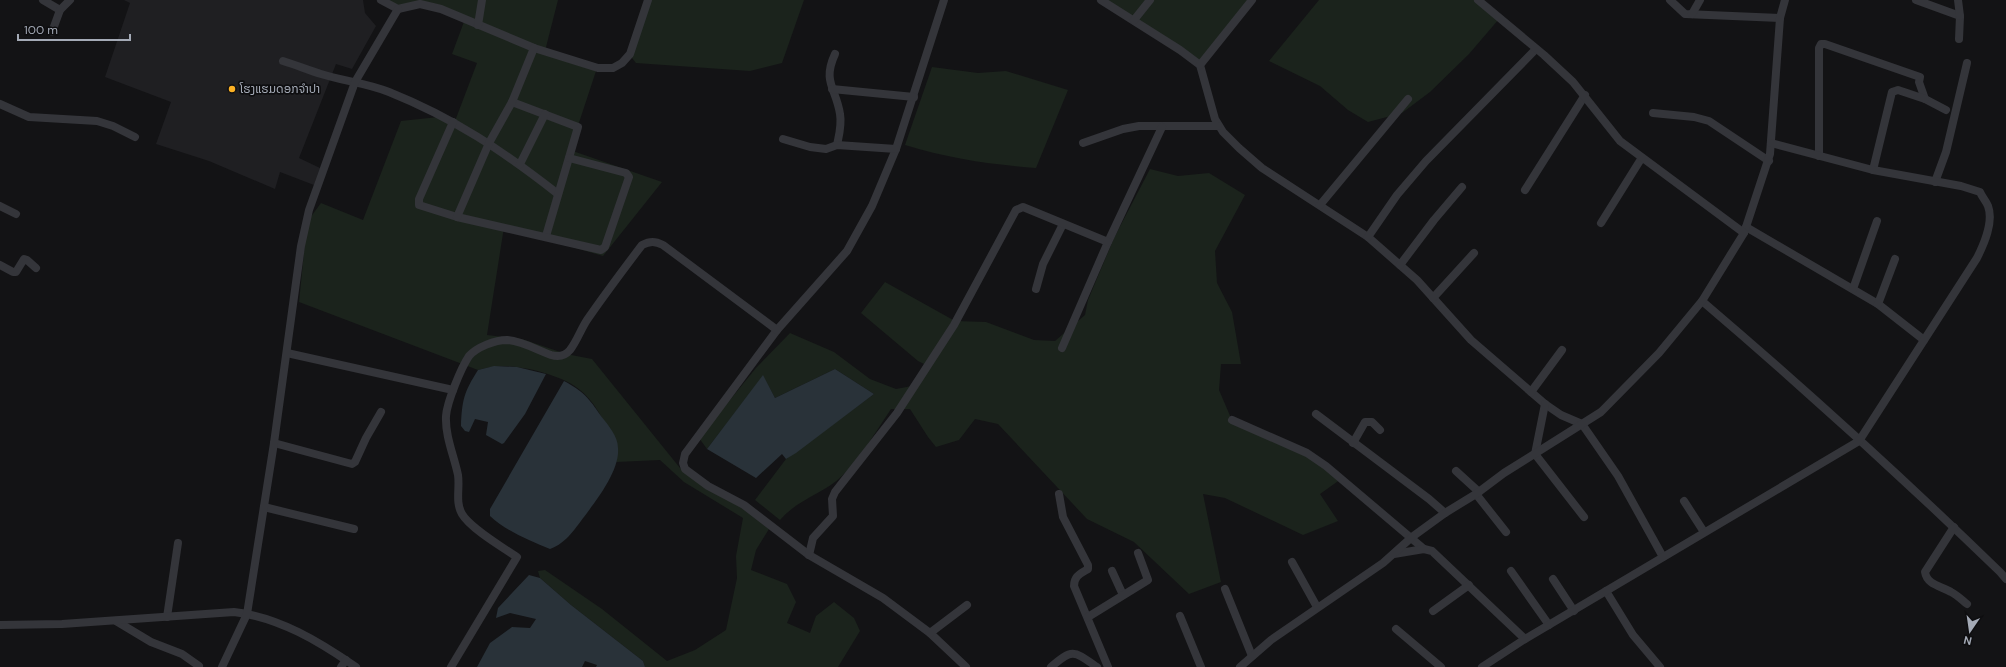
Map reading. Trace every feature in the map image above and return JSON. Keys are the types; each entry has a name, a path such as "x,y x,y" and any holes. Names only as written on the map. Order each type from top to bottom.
{"street":[{"path":"43,0 60,10"},
{"path":"52,32 60,10 70,0"},
{"path":"381,0 398,9 420,4 441,9 534,48 598,68 613,68 622,63 630,54 648,0"},
{"path":"478,25 482,0"},
{"path":"944,0 896,149 872,206 847,251 777,330 685,454 683,463 685,469 708,486 744,504 809,555 883,598 930,633 966,667"},
{"path":"1101,0 1134,20 1200,65 1211,109 1218,126 1262,168 1368,237 1400,265 1433,298 1471,340 1545,404 1561,415 1582,424 1618,476 1663,557"},
{"path":"1134,20 1150,0"},
{"path":"1200,65 1252,0"},
{"path":"1478,0 1536,48 1573,82 1620,141 1641,159 1745,230 1878,304 1924,340"},
{"path":"1670,0 1682,12 1692,14 1780,18"},
{"path":"1692,14 1700,0"},
{"path":"1240,667 1271,640 1394,554 1412,537 1445,513 1477,493 1504,473 1601,412 1659,353 1702,301 1745,230 1769,161 1780,18 1785,0"},
{"path":"1916,0 1960,16"},
{"path":"1958,0 1960,16 1959,39"},
{"path":"222,667 247,614 274,443 306,222 355,82 398,9"},
{"path":"1819,156 1818,48 1821,44 1825,44 1920,77 1919,82 1924,99"},
{"path":"456,217 489,143 512,102 534,48"},
{"path":"1368,237 1397,195 1426,161 1536,48"},
{"path":"835,54 829,67 828,76 841,122 837,145"},
{"path":"283,61 321,74 389,92 453,122 489,143 520,164 558,194"},
{"path":"1935,182 1946,152 1967,63"},
{"path":"832,89 914,97"},
{"path":"1873,170 1892,92 1898,90 1924,99 1946,110"},
{"path":"1525,190 1584,95"},
{"path":"1320,205 1408,99"},
{"path":"512,102 578,126 546,236"},
{"path":"0,104 29,117 98,121 135,136"},
{"path":"1653,113 1694,117 1709,121 1769,161"},
{"path":"520,164 545,114"},
{"path":"453,122 419,199 419,205 424,208 456,217 546,236 602,250 605,247 629,182 629,177 626,173 569,158"},
{"path":"1083,143 1123,129 1139,126 1218,126"},
{"path":"1062,348 1108,242 1162,127"},
{"path":"783,139 810,147 826,149 837,145 896,149"},
{"path":"1482,667 1525,639 1859,440 1977,258 1983,246 1989,220 1988,207 1980,192 1961,186 1873,170 1771,143"},
{"path":"1601,223 1641,159"},
{"path":"1400,265 1434,220 1462,187"},
{"path":"0,206 16,214"},
{"path":"809,555 813,538 833,516 832,499 835,492 897,413 932,356 954,325 1016,210 1023,207 1108,242"},
{"path":"1853,289 1877,221"},
{"path":"1036,289 1043,264 1063,224"},
{"path":"451,667 517,557 469,523 462,514 458,496 458,477 448,435 446,415 453,390 470,356 483,347 496,342 513,341 550,355 563,355 570,350 581,330 611,285 642,245 649,242 656,242 663,245 777,330"},
{"path":"1433,298 1474,253"},
{"path":"1878,304 1895,259"},
{"path":"0,265 13,272 16,272 22,260 27,260 36,268"},
{"path":"1702,301 1859,440 1954,527 2006,579"},
{"path":"1531,392 1562,350"},
{"path":"287,353 453,390"},
{"path":"1545,404 1535,454 1584,517"},
{"path":"274,443 352,464 355,462 366,438 381,412"},
{"path":"1316,414 1429,499 1445,513"},
{"path":"1232,420 1307,453 1326,466 1424,548 1432,551 1469,584 1525,639"},
{"path":"1354,443 1365,422 1372,422 1380,430"},
{"path":"1456,471 1477,493 1506,532"},
{"path":"1058,494 1063,516 1088,565 1088,569 1077,575 1074,580 1074,586 1108,667"},
{"path":"1684,501 1704,532"},
{"path":"264,507 354,529"},
{"path":"1954,527 1925,572 1926,578 1930,582 1951,592 1967,604"},
{"path":"167,617 178,543"},
{"path":"1394,554 1424,548"},
{"path":"1088,618 1148,580 1149,577 1138,553"},
{"path":"1292,562 1317,607"},
{"path":"1511,571 1549,625"},
{"path":"1112,572 1123,595"},
{"path":"1553,579 1574,611"},
{"path":"1433,611 1469,584"},
{"path":"1225,589 1252,656"},
{"path":"1606,591 1633,635 1660,667"},
{"path":"930,633 967,605"},
{"path":"0,625 116,621 234,612 247,614 306,635 343,663 356,667"},
{"path":"1180,616 1201,667"},
{"path":"116,621 151,642 182,654 199,666"},
{"path":"1396,629 1441,667"},
{"path":"1051,667 1066,654 1072,653 1079,655 1097,667"}],"shaded area":[{"name":"ໂຮງແຮມດອກຈຳປາ","path":"124,0 363,0 365,13 376,26 352,69 336,64 299,158 320,168 314,185 280,172 275,189 209,161 156,144 171,102 105,77 130,3"},
{"path":"382,0 558,0 545,51 597,68 570,150 662,182 603,256 504,227 487,335 522,339 566,354 592,359 680,468 749,511 769,529 756,550 751,570 787,584 796,602 787,623 810,633 816,616 834,602 854,618 860,631 838,667 645,667 643,661 571,605 540,578 538,571 545,570 602,609 667,661 695,650 726,630 737,578 736,556 743,518 684,482 660,460 616,462 618,448 597,409 580,390 562,380 538,371 513,367 502,366 478,370 299,302 307,222 321,203 363,220 401,121 439,117 455,121 477,63 452,54 465,19 420,4 396,8"},
{"path":"647,0 804,0 782,63 750,71 636,63 628,53"},
{"path":"1097,0 1255,0 1199,67"},
{"path":"1319,0 1476,0 1499,19 1469,54 1430,92 1402,113 1368,122 1348,110 1320,86 1269,61"},
{"path":"932,67 978,73 1006,71 1068,90 1036,168 970,160 938,154 905,145"},
{"path":"1150,169 1178,176 1209,173 1245,195 1215,251 1217,283 1232,312 1241,364 1221,364 1219,390 1231,418 1297,448 1341,479 1320,494 1338,521 1303,535 1225,498 1203,494 1221,582 1189,594 1134,542 1087,519 998,424 975,419 959,440 936,447 910,409 891,409 862,453 842,476 827,488 795,507 780,520 755,500 786,459 874,394 835,369 775,398 763,376 707,449 699,438 756,368 790,333 834,352 870,379 896,389 912,386 924,364 918,361 861,313 885,282 955,321 986,322 1034,340 1055,341 1085,315 1088,300 1114,238"},
{"path":"494,366 517,367 546,374 525,414 502,444 486,435 488,422 475,419 469,432 465,431 461,426 463,403 470,384 478,370"},
{"path":"835,369 874,394 796,453 786,459 782,454 756,478 707,449 763,375 775,398"},
{"path":"564,381 576,388 593,404 616,439 618,444 618,456 616,465 603,491 566,539 550,549 526,539 503,526 490,516 490,509"},
{"path":"529,575 540,578 571,605 643,661 645,667 596,667 597,665 585,661 582,667 477,667 490,643 512,627 530,628 536,619 510,613 496,618 498,608"}],"place":[{"name":"ໂຮງແຮມດອກຈຳປາ","path":"232,89"}]}
